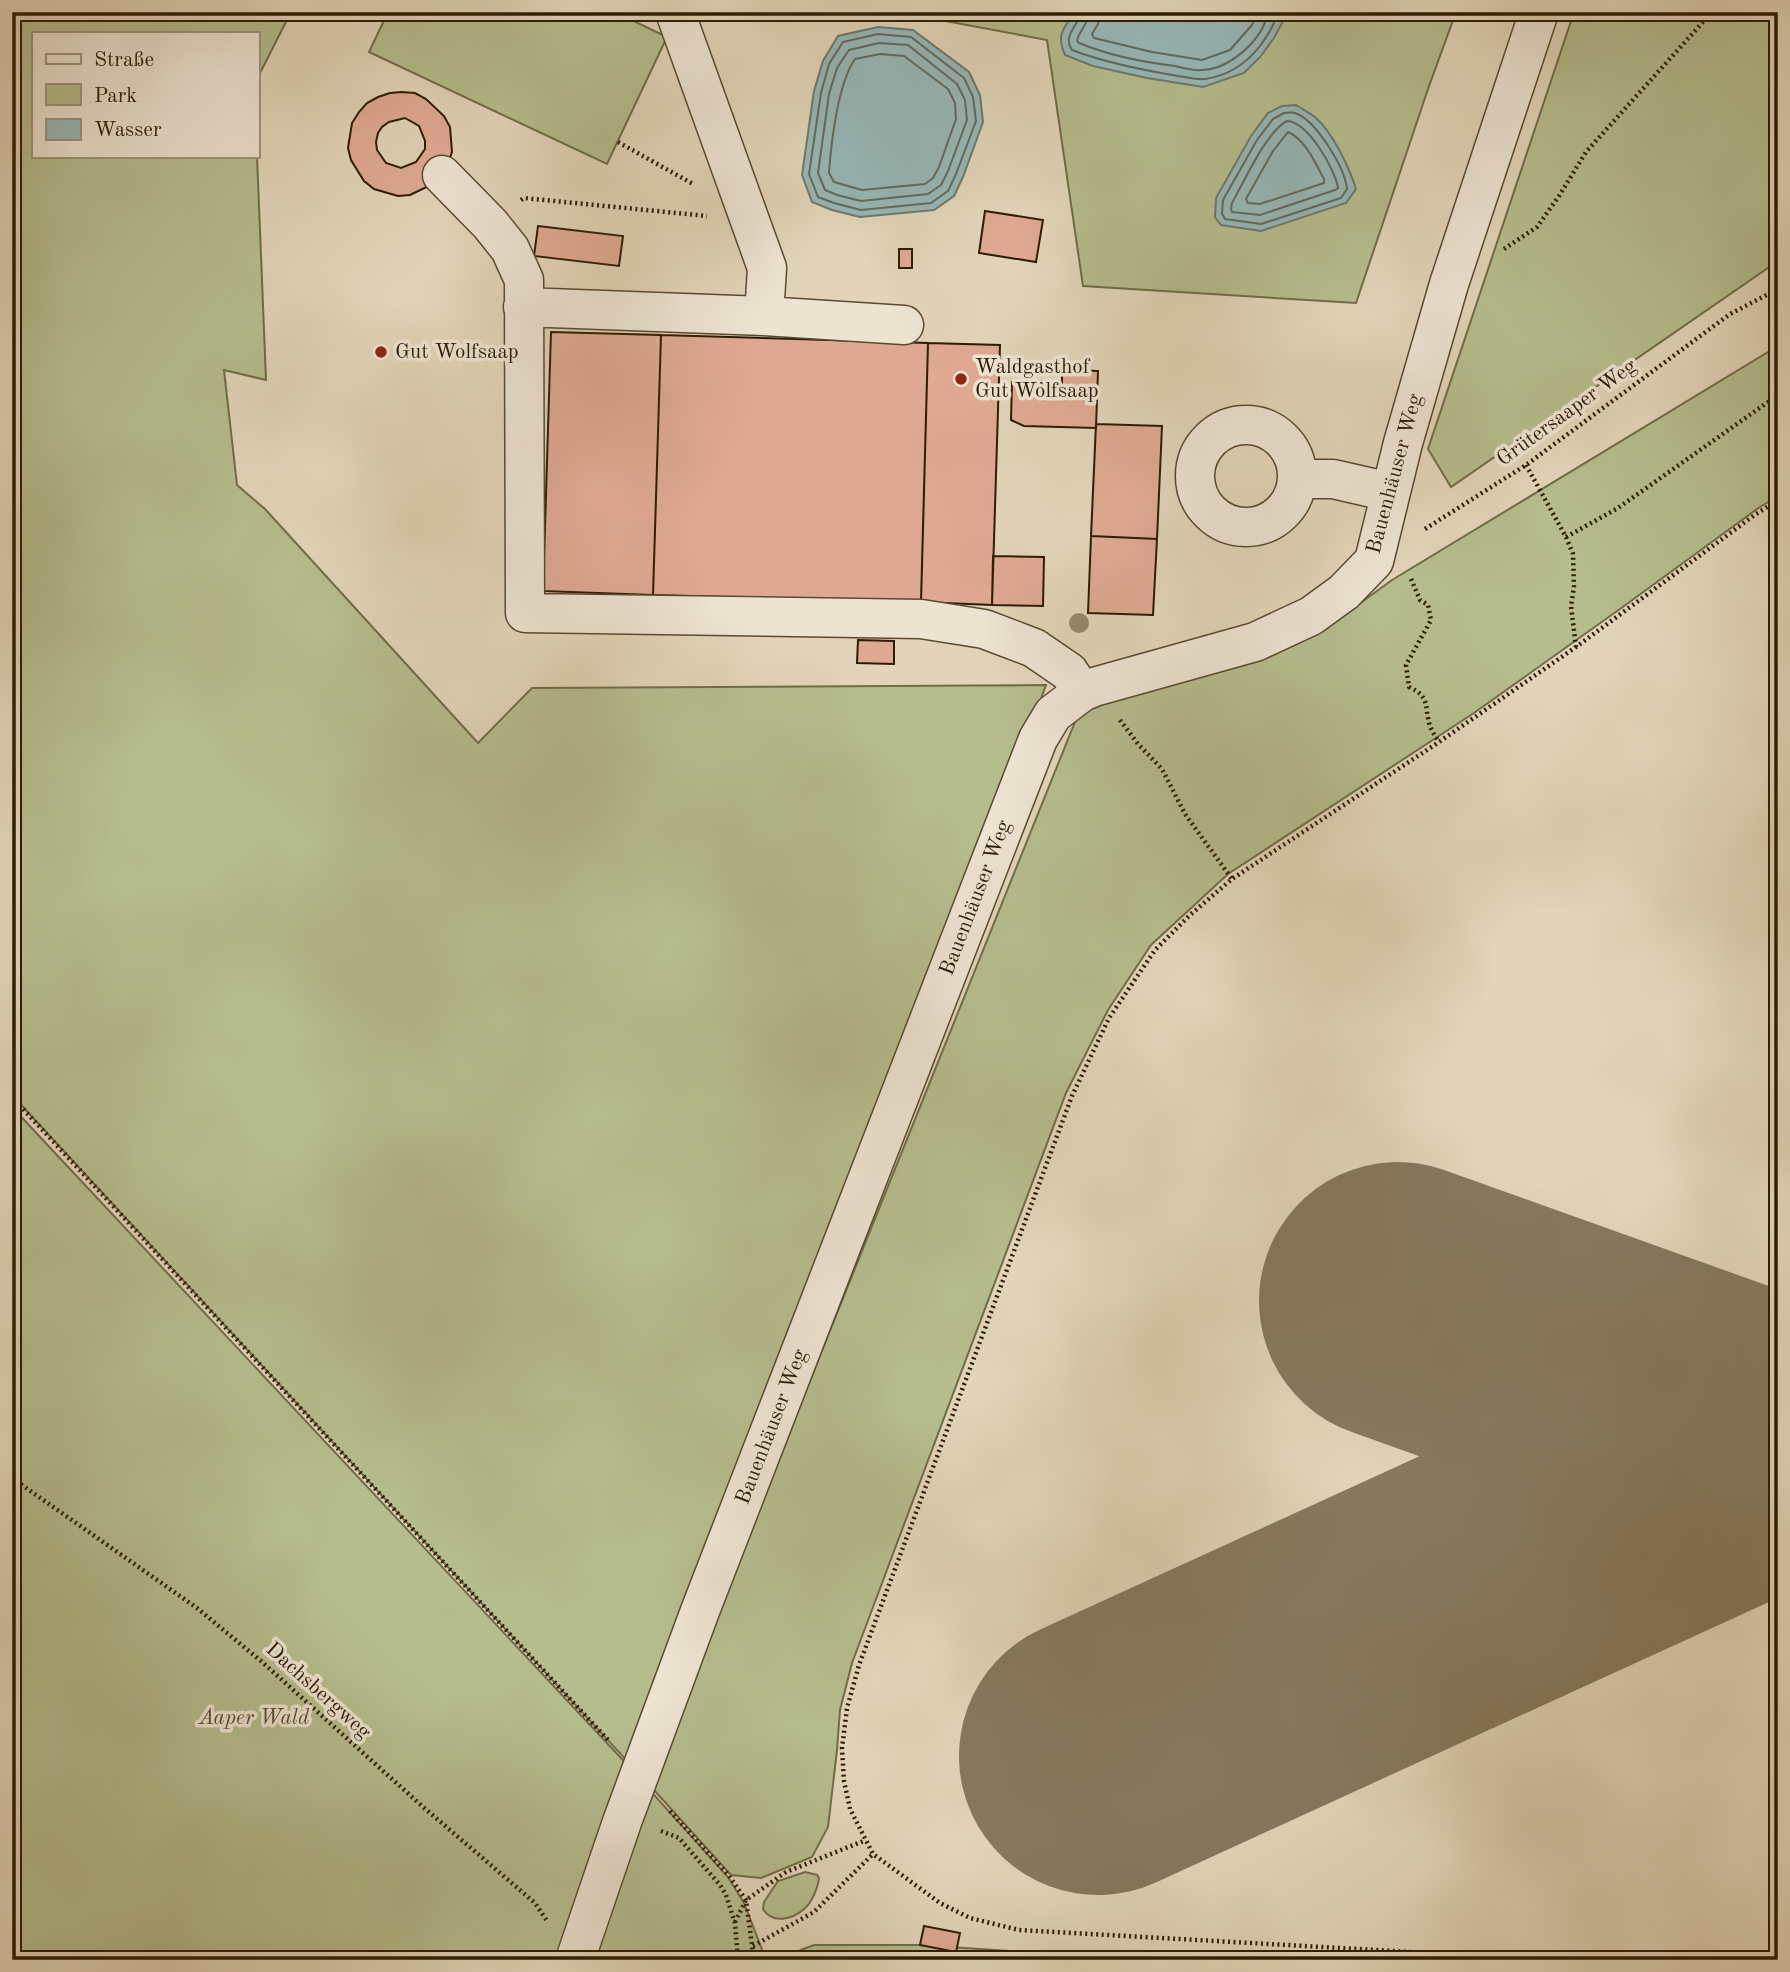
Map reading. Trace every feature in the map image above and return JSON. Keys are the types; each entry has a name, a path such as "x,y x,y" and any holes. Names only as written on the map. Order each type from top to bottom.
{"street":[{"path":"675,12 767,268 764,316"},
{"name":"Bauenhäuser Weg","path":"575,1960 622,1822 700,1611 1038,739 1053,714 1088,689 1255,642 1311,616 1344,592 1374,561 1403,443 1449,284 1539,12"},
{"path":"442,175 490,223 510,249 524,280 525,613 921,619 984,629 1034,649 1069,672 1088,689"},
{"path":"523,307 764,316 904,325"},
{"path":"1297,479 1334,479 1390,492"}],"path":[{"path":"1449,284 1537,227 1586,152 1712,12"},
{"path":"618,142 744,209"},
{"path":"490,223 524,198 744,209"},
{"name":"Grütersaaper Weg","path":"1374,561 1525,465 1730,314 1778,289"},
{"path":"1566,537 1618,508 1778,395"},
{"path":"1525,465 1573,554 1574,587 1571,606 1576,648"},
{"path":"1554,1960 1019,1930 970,1918 940,1903 873,1854 850,1810 844,1781 842,1748 847,1708 859,1665 1072,1096 1109,1018 1155,950 1232,878 1576,648 1778,500"},
{"path":"1410,576 1420,600 1428,605 1431,620 1406,665 1409,687 1420,692 1427,705 1430,729 1439,742"},
{"path":"1088,689 1163,769 1185,814 1232,878"},
{"path":"12,1097 640,1778"},
{"name":"Dachsbergweg","path":"12,1478 197,1608 261,1661 422,1806 535,1903 550,1926"},
{"path":"666,1807 729,1876 746,1900 754,1960"},
{"path":"622,1822 666,1832 679,1838 720,1885 726,1895 734,1923 738,1960"},
{"path":"734,1923 746,1900 786,1872 866,1840"},
{"path":"753,1946 814,1912 873,1854"}],"green space":[{"path":"12,12 291,12 259,75 259,32 32,32 32,158 257,158 266,380 224,370 237,485 265,509 478,743 532,688 1046,685 639,1774 12,1095"},
{"path":"388,12 615,12 667,37 607,164 369,52"},
{"path":"897,12 1456,12 1356,303 1083,286 1047,40"},
{"path":"1574,12 1778,12 1778,261 1451,487 1428,449"},
{"path":"1778,346 1778,496 1474,713 1228,874 1151,945 1108,1010 1066,1093 852,1663 840,1710 828,1827 812,1857 761,1878 731,1875 653,1789 736,1564 1085,697 1326,628 1392,580"},
{"name":"Aaper Wald","path":"12,1107 620,1757 728,1877 744,1903 766,1960 12,1960"},
{"path":"805,1872 819,1878 814,1895 807,1906 788,1918 782,1919 767,1914 763,1909 764,1902 778,1881"},
{"path":"814,1945 919,1945 1147,1960 774,1960"}],"water":[{"path":"1075,12 1284,12 1283,21 1274,38 1244,73 1203,87 1093,66 1065,55 1061,42 1062,32"},
{"path":"878,27 913,30 969,72 980,95 983,122 963,177 954,196 934,210 860,217 832,210 812,202 802,175 814,91 823,61 838,36"},
{"path":"1296,105 1315,117 1328,132 1345,161 1356,189 1346,203 1261,231 1221,225 1215,217 1216,198 1251,136 1268,113 1282,106"}],"building":[{"path":"390,93 415,93 426,99 444,116 450,127 452,152 448,164 433,184 410,195 398,196 374,189 364,181 351,160 348,148 352,123 359,112 367,103","holes":["405,118 419,126 425,149 416,162 401,168 386,163 377,150 376,142 382,127 389,122"]},
{"path":"985,211 1043,220 1036,262 979,253"},
{"path":"538,226 623,236 619,266 534,256"},
{"path":"899,249 912,249 912,268 899,268"},
{"path":"551,332 661,335 653,595 543,591"},
{"path":"661,335 928,343 921,602 653,595"},
{"path":"928,343 1000,345 992,605 921,602"},
{"path":"1062,370 1098,371 1096,428 1024,426 1011,420 1012,382 1062,384"},
{"path":"1096,424 1162,426 1157,539 1091,536"},
{"path":"1091,536 1157,539 1153,615 1088,613"},
{"path":"993,556 1044,557 1043,606 992,605"},
{"path":"858,640 894,641 894,664 857,663"},
{"path":"924,1926 960,1933 956,1952 920,1945"}],"runway":[{"path":"1398,1301 1778,1437"},
{"path":"1098,1756 1778,1445"}],"place":[{"name":"Gut Wolfsaap","path":"381,352"},
{"name":"Waldgasthof Gut Wolfsaap","path":"961,379"}]}
